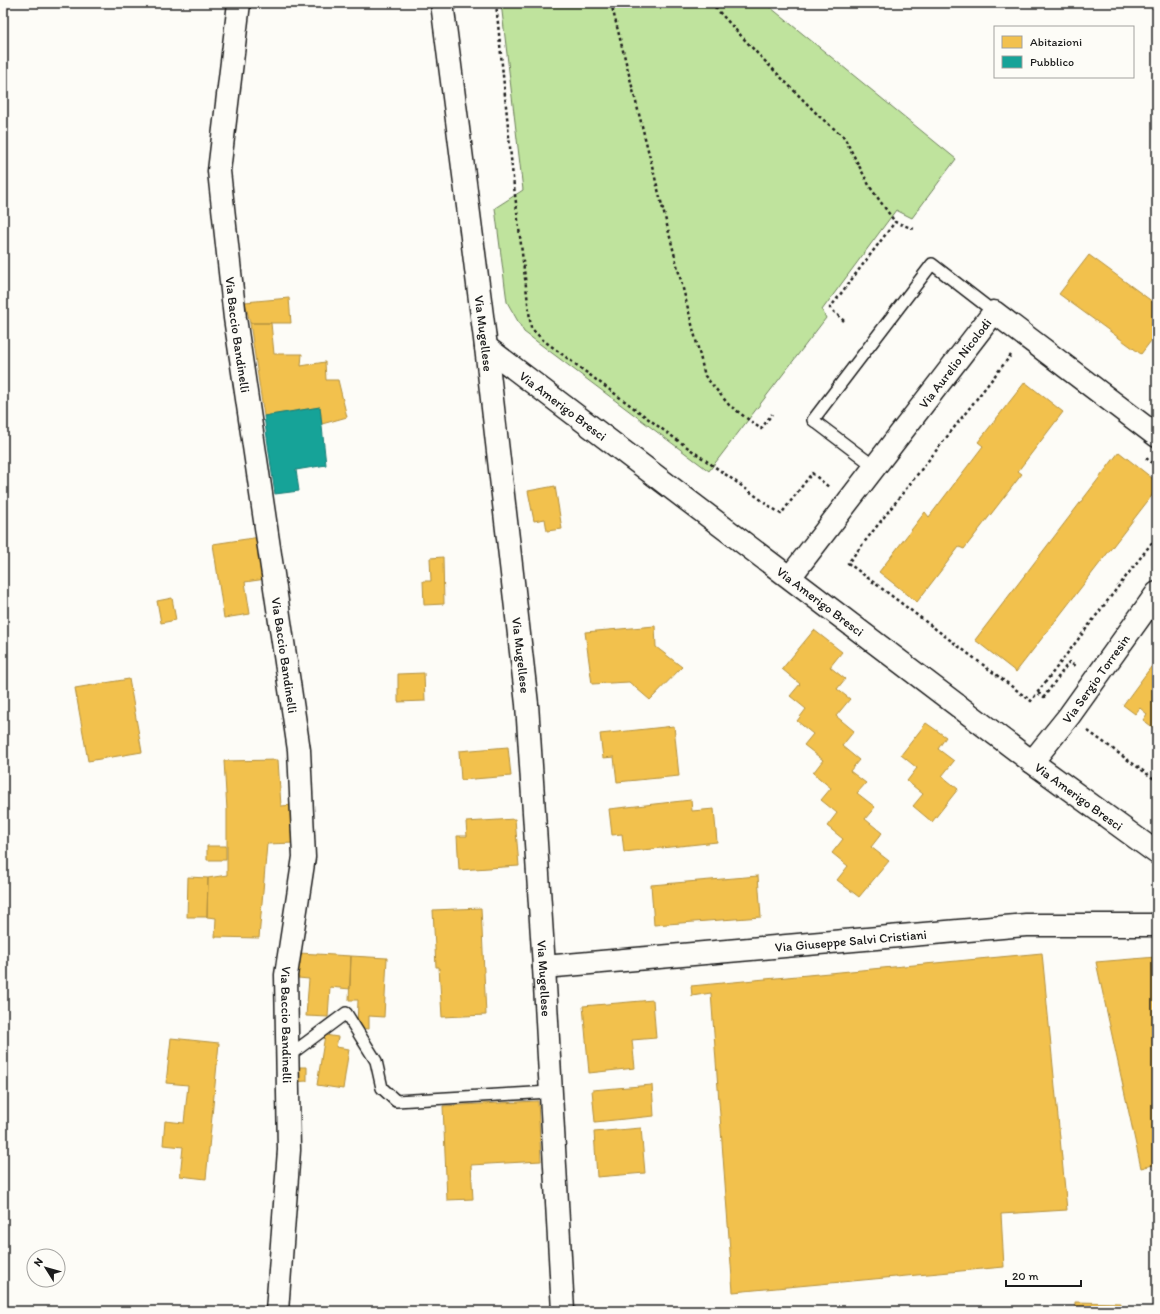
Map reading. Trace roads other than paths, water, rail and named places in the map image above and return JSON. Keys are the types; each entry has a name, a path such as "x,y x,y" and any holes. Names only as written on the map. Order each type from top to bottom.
{"street":[{"name":"Via Baccio Bandinelli","path":"238,3 219,171 235,318 299,750 304,857 286,975 290,1150 277,1311"},
{"name":"Via Mugellese","path":"442,3 486,347 527,704 544,967 563,1311"},
{"name":"Via Aurelio Nicolodi","path":"790,577 994,312 1157,436"},
{"name":"Via Amerigo Bresci","path":"486,347 1032,762 1157,854"},
{"name":"Via Sergio Torresin","path":"1032,762 1069,716 1157,593"},
{"name":"Via Giuseppe Salvi Cristiani","path":"544,967 1026,925 1157,925"}],"lane":[{"path":"875,467 813,420 932,264 994,312"},
{"path":"287,1057 346,1013 376,1061 382,1088 396,1101 550,1092"}]}
